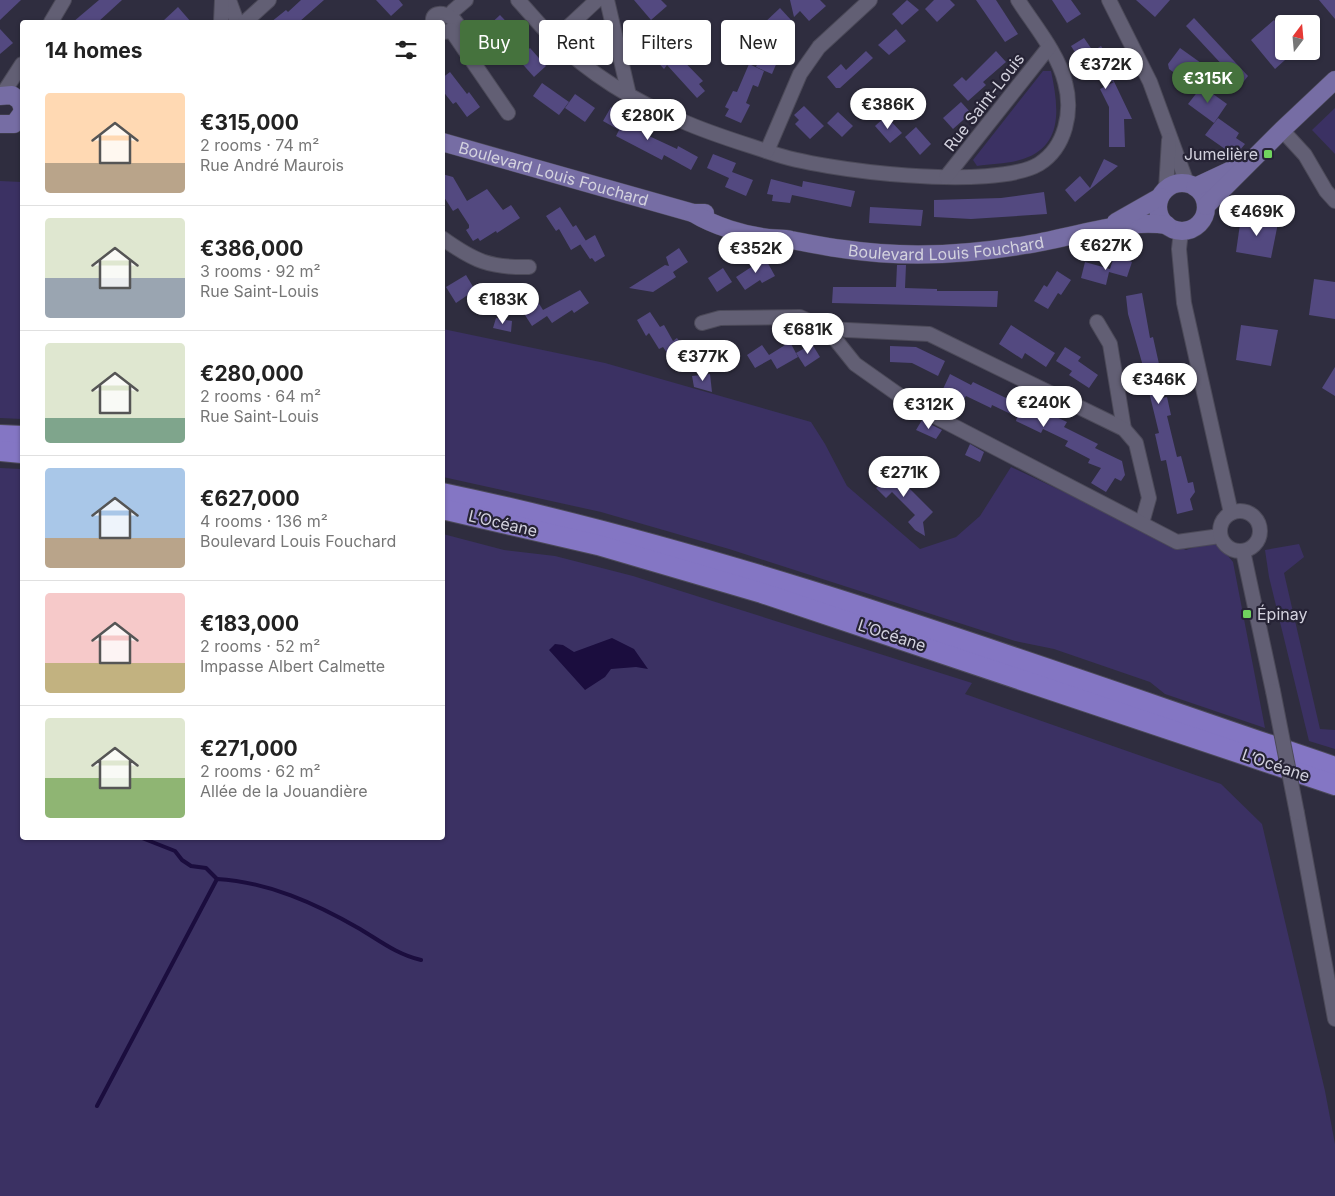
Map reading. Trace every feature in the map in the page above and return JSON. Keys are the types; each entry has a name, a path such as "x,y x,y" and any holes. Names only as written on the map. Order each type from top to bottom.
{"highway":[{"path":"0,435 20,436"},
{"path":"0,451 20,453"},
{"name":"L’Océane","path":"445,494 563,520 737,568 1335,767"},
{"name":"L’Océane","path":"445,510 607,548 762,593 1335,785"}],"main road":[{"path":"1206,206 1232,182 1251,159 1335,80"},
{"path":"1,95 17,98 20,103"},
{"path":"0,124 14,124 20,116"},
{"name":"Boulevard Louis Fouchard","path":"445,143 693,213 702,219 742,232 769,238 788,239 866,252 953,254 1003,249 1140,223 1174,228"},
{"path":"1191,185 1203,195 1206,206 1205,215 1199,224 1191,229 1174,228 1158,209 1163,193 1176,184 1191,185 1224,175 1251,159"},
{"name":"Boulevard Louis Fouchard","path":"1102,230 1163,193"}],"street":[{"path":"52,20 64,0"},
{"path":"221,20 222,0"},
{"path":"229,0 236,20"},
{"path":"247,20 269,0"},
{"path":"453,11 466,0"},
{"name":"Rue Saint-Louis","path":"518,0 539,23"},
{"path":"576,20 597,0"},
{"path":"607,0 629,94"},
{"path":"767,151 800,74 819,47 870,0"},
{"name":"Rue Saint-Louis","path":"585,65 629,94 682,122 767,151 836,167 921,177 969,177 1028,169 1037,165 1052,152 1066,127 1068,99 1060,68 1018,0"},
{"path":"1109,0 1150,82 1191,185"},
{"path":"435,12 446,8 453,11"},
{"path":"453,11 456,21 447,31 508,113"},
{"name":"Rue Saint-Louis","path":"946,177 1049,48"},
{"path":"1,95 20,67"},
{"path":"1282,130 1305,155 1326,191 1335,201"},
{"path":"1163,193 1169,132"},
{"path":"1174,228 1187,319 1231,513"},
{"path":"445,240 476,260 503,268 529,267"},
{"path":"702,323 720,318 800,318 827,329 929,334 1124,429 1136,443 1149,498 1142,523"},
{"path":"1097,322 1110,344 1124,429"},
{"path":"827,329 855,364 913,405 1177,542 1220,536"},
{"path":"1244,511 1251,514 1259,525 1258,538 1249,549 1237,551 1226,546 1220,536 1221,523 1231,513 1244,511"},
{"path":"1243,551 1331,978 1335,1019"}],"shaded area":[{"path":"1043,71 1051,71 1056,110 1052,134 1046,144 1037,153 1018,161 977,166 973,160"},
{"path":"1335,108 1335,154 1312,130"},
{"path":"0,181 20,182 20,419 0,418"},
{"path":"445,329 605,363 811,422 847,486 920,549 956,537 980,516 1011,467 1186,550 1215,540 1233,562 1265,728 1165,694 1150,682 1054,649 1015,641 729,549 601,512 445,477"},
{"path":"0,468 20,469 20,840 445,840 445,535 504,550 555,556 633,576 972,683 965,694 1221,784 1262,824 1325,1091 1335,1144 1335,1196 0,1196"},
{"path":"1299,544 1304,557 1284,573 1320,729 1335,730 1335,749 1309,741 1269,577 1265,550"},
{"path":"612,638 634,649 648,669 636,667 611,669 605,677 585,690 549,650 555,644 563,645 574,652"}],"building":[{"path":"0,0 21,0 0,20"},
{"path":"99,0 122,0 100,20 75,20"},
{"path":"301,0 324,0 301,20 274,20 286,10 288,12"},
{"path":"376,0 399,0 403,5 391,16"},
{"path":"634,0 661,0 667,6 651,20"},
{"path":"790,0 820,0 826,6 809,21 800,11 794,17"},
{"path":"907,0 919,10 902,25 892,14"},
{"path":"934,0 950,0 955,5 937,22 925,9"},
{"path":"976,0 996,0 1018,34 1005,42"},
{"path":"1052,0 1071,0 1081,14 1067,23"},
{"path":"1136,0 1170,0 1155,17"},
{"path":"1319,0 1335,0 1335,19"},
{"path":"178,7 189,20 164,20"},
{"path":"780,8 791,20 767,20"},
{"path":"500,15 505,20 495,20"},
{"path":"1194,18 1248,76 1241,85 1186,26"},
{"path":"1274,20 1275,60 1285,60 1275,69 1251,40"},
{"path":"0,29 13,43 0,54"},
{"path":"896,29 906,41 889,55 878,45"},
{"path":"1084,38 1093,51 1101,46 1114,65 1108,69 1132,119 1124,119 1125,147 1109,147 1109,107 1100,89 1114,82 1093,76 1071,46"},
{"path":"1180,48 1208,68 1194,87 1169,69 1168,64"},
{"path":"529,49 539,58 539,65 546,66 534,77 523,65 529,65"},
{"path":"866,51 873,58 840,88 836,88 827,77 841,64 846,70"},
{"path":"996,51 1006,62 983,82 986,85 968,101 953,85 962,77 966,81"},
{"path":"667,65 687,65 703,81 699,84 705,91 697,98"},
{"path":"749,65 764,71 758,87 753,85 746,103 750,105 741,123 725,116 729,109 725,107 733,91 737,92"},
{"path":"757,65 776,65 772,74 756,67"},
{"path":"450,72 480,107 467,117 456,102 453,104 445,94 445,76"},
{"path":"542,83 569,102 559,115 533,96"},
{"path":"1202,86 1227,104 1214,123 1188,104"},
{"path":"575,94 595,108 585,122 565,108"},
{"path":"961,102 971,113 953,129 943,118"},
{"path":"804,106 824,126 810,139 795,124 799,120 794,115"},
{"path":"611,107 627,117 624,122 649,136 677,149 678,146 698,157 691,170 664,155 662,160 616,136 619,130 603,121"},
{"path":"838,112 853,126 842,137 827,123"},
{"path":"886,116 902,133 890,143 875,126"},
{"path":"1218,118 1239,133 1236,138 1245,144 1235,156 1205,135"},
{"path":"916,127 931,144 920,155 905,137"},
{"path":"713,154 736,163 732,172 753,180 746,196 725,187 729,178 707,168"},
{"path":"1104,159 1118,166 1075,202 1065,190 1080,176 1090,188"},
{"path":"445,175 453,177 467,201 487,189 503,210 511,205 520,218 497,233 496,231 480,241 478,238 473,241 466,230 469,228 469,225 458,208 453,211 445,199"},
{"path":"771,179 802,187 803,181 855,191 851,207 792,195 790,203 772,201 773,195 767,194"},
{"path":"1044,192 1047,214 971,219 934,217 934,200 1001,198"},
{"path":"560,207 573,227 576,225 586,241 571,250 559,229 556,231 546,216"},
{"path":"870,207 923,210 921,226 869,223"},
{"path":"1241,217 1278,223 1271,258 1236,252"},
{"path":"595,235 605,256 595,262 592,258 590,259 580,244"},
{"path":"679,248 688,262 673,272 676,277 653,292 629,288 665,265 669,266 666,257"},
{"path":"1114,256 1132,262 1127,277 1109,272 1106,285 1081,278 1085,262 1110,269"},
{"path":"765,258 775,276 762,283 760,280 745,290 736,277"},
{"path":"897,265 906,265 905,288 937,289 937,291 998,291 997,307 832,303 833,287 896,287"},
{"path":"723,268 732,282 717,292 708,278"},
{"path":"1057,271 1071,280 1061,295 1058,293 1048,309 1034,301 1044,285 1047,287"},
{"path":"466,275 475,290 456,303 446,287"},
{"path":"1314,279 1335,282 1335,319 1309,315"},
{"path":"483,285 494,301 480,310 470,294"},
{"path":"580,290 589,303 574,313 572,310 552,323 547,316 532,326 523,312 538,302 543,310"},
{"path":"1142,293 1150,338 1153,337 1159,364 1154,365 1162,398 1167,397 1171,415 1167,416 1177,457 1181,456 1188,483 1193,482 1195,492 1190,499 1193,510 1177,514 1166,460 1161,461 1155,434 1159,433 1149,392 1144,393 1139,374 1145,373 1128,314 1126,296"},
{"path":"650,312 660,327 664,325 673,341 677,338 687,354 673,362 663,347 659,349 649,333 646,336 637,320"},
{"path":"496,318 512,321 511,332 493,328"},
{"path":"1011,325 1055,353 1046,367 1025,353 1022,359 999,344"},
{"path":"1241,325 1278,330 1271,366 1236,360"},
{"path":"731,342 739,355 716,369 708,356"},
{"path":"790,342 798,357 777,369 771,359 755,368 747,355 762,345 769,355"},
{"path":"812,344 820,357 805,367 796,353"},
{"path":"890,346 916,347 945,361 938,376 912,363 890,362"},
{"path":"1065,347 1081,357 1078,361 1098,375 1089,388 1069,375 1072,371 1056,361"},
{"path":"1335,367 1335,396 1322,388"},
{"path":"710,374 712,392 694,387 692,376"},
{"path":"950,374 971,385 973,382 1006,398 1008,395 1025,403 1023,407 1048,419 1050,414 1067,422 1064,427 1098,444 1095,448 1122,461 1125,475 1121,481 1115,478 1106,492 1091,483 1101,468 1088,463 1090,459 1065,446 1068,441 1043,429 1041,433 1016,421 1017,417 992,405 991,408 966,396 964,399 943,389"},
{"path":"922,420 942,430 936,439 916,430"},
{"path":"970,444 984,452 980,462 965,455"},
{"path":"887,466 933,512 923,522 925,536 915,530 908,522 915,515 892,492 886,498 876,488 881,484 875,478"}],"waterway":[{"path":"147,840 175,851 182,860 191,866 206,868 217,879"},
{"path":"97,1106 217,879 255,884 291,895 326,911 397,951 421,960"}],"place":[{"name":"Jumelière","path":"1268,154"},
{"name":"Épinay","path":"1247,614"}]}
